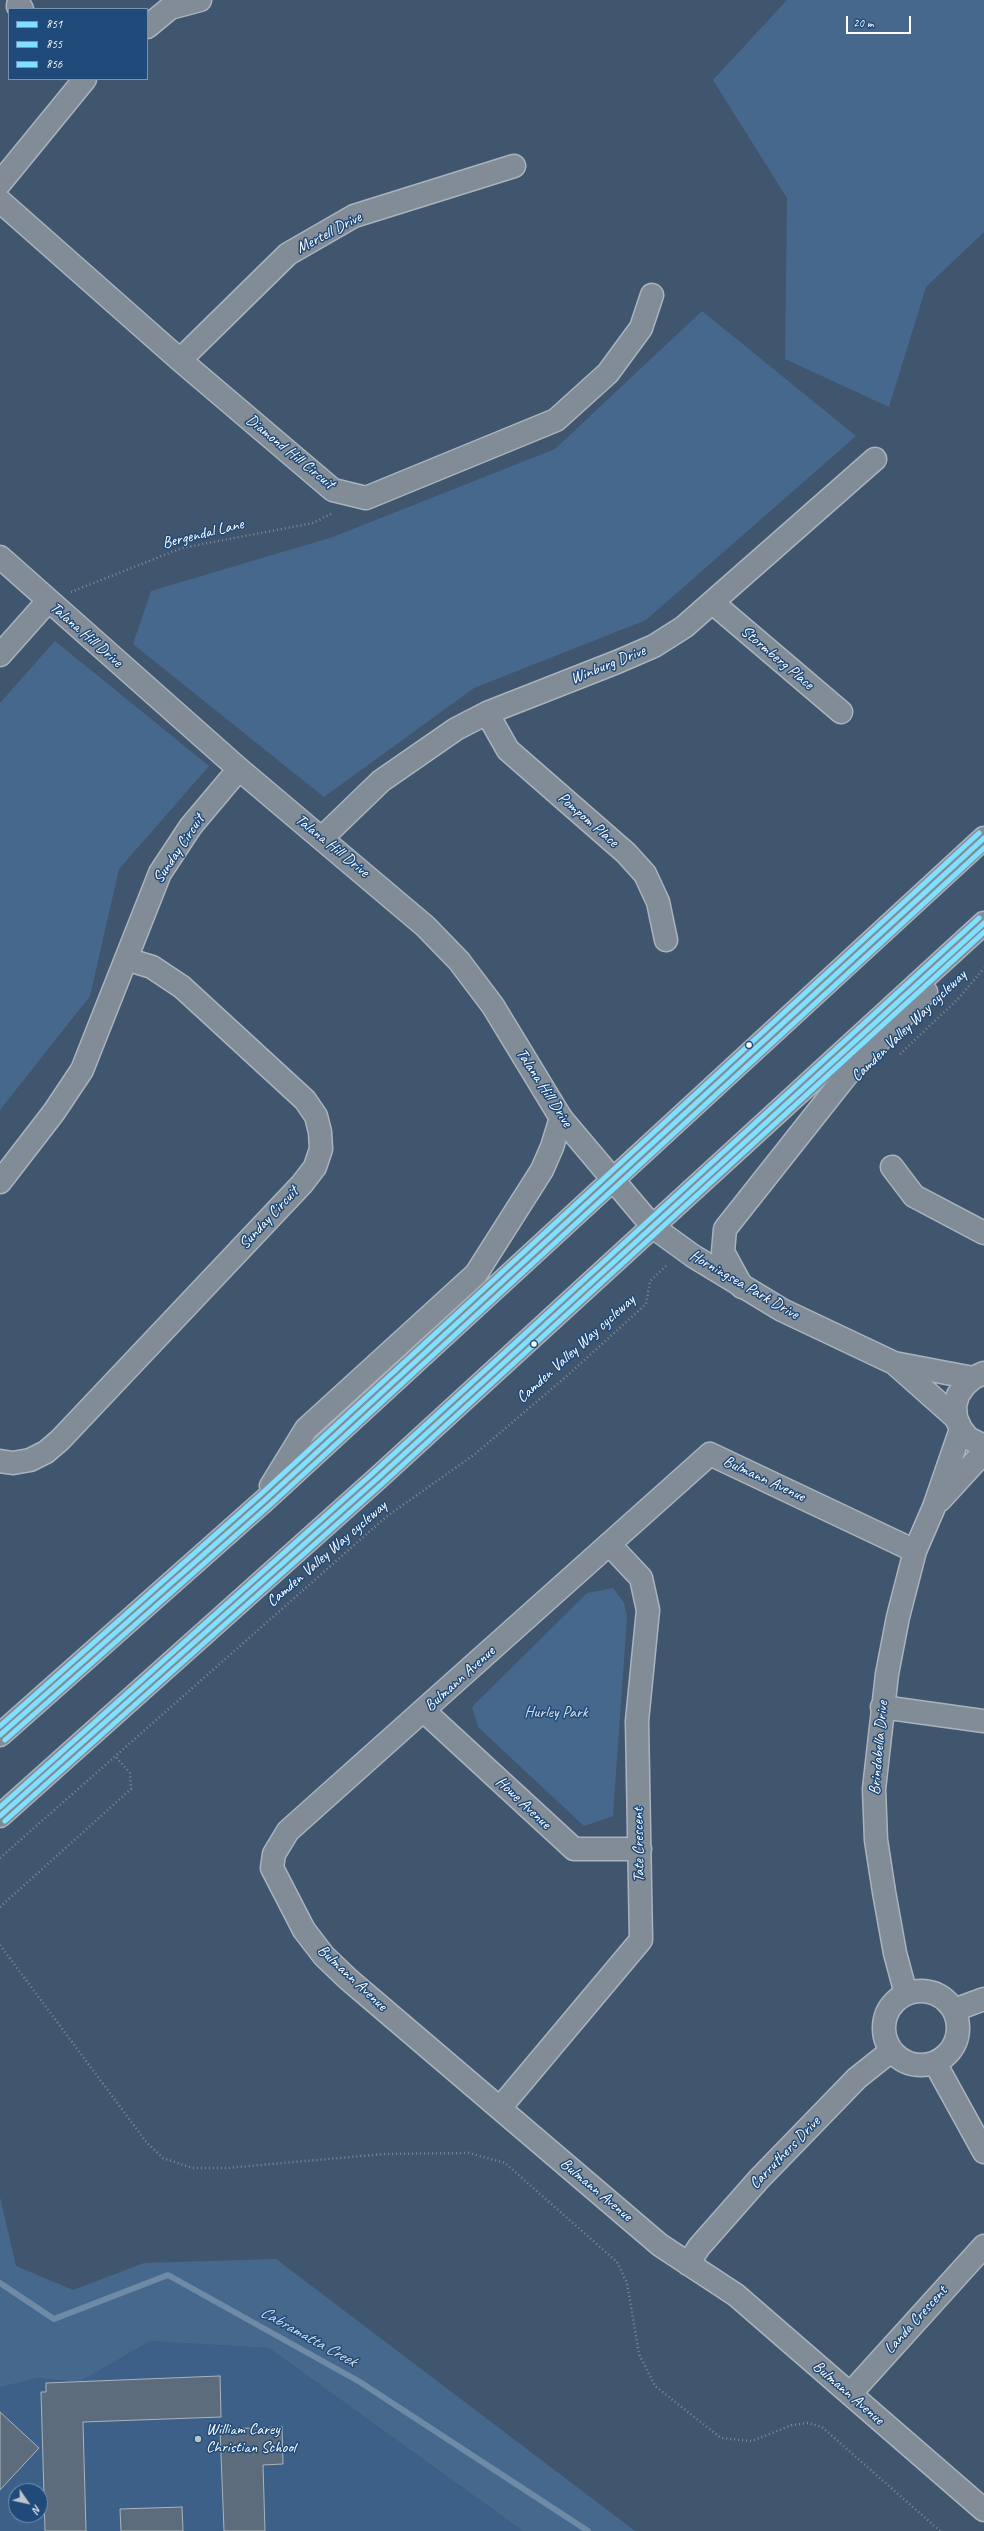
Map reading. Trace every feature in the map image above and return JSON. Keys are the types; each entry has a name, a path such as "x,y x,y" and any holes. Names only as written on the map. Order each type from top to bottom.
{"street":[{"path":"148,26 170,8 200,0"},
{"path":"0,183 85,80"},
{"name":"Mertell Drive","path":"180,360 294,251 354,216 514,166"},
{"name":"Diamond Hill Circuit","path":"0,201 180,360 333,490 366,498"},
{"path":"366,498 556,420 608,373 641,328 652,295"},
{"name":"Winburg Drive","path":"322,838 381,781 456,729 487,713 654,646 684,627 713,604 875,459"},
{"name":"Talana Hill Drive","path":"0,557 239,769 425,926 459,961 493,1006 561,1118 613,1180"},
{"path":"0,655 48,601"},
{"name":"Stormberg Place","path":"713,604 841,712"},
{"name":"Pompom Place","path":"487,713 508,750 626,853 644,874 658,902 666,940"},
{"name":"Sunday Circuit","path":"0,1182 54,1112 82,1070 160,873 191,826 239,769"},
{"path":"0,1735 265,1500 984,838"},
{"path":"0,1816 378,1478 653,1227 941,960 984,923"},
{"path":"742,1287 723,1252 725,1229 846,1076 984,932"},
{"name":"Sunday Circuit","path":"0,1461 13,1463 30,1460 46,1452 60,1440 302,1184 315,1167 321,1149 320,1132 316,1116 305,1100 182,987 152,967 126,959"},
{"path":"265,1500 277,1474 306,1429 476,1274 542,1170 552,1147 561,1118"},
{"path":"892,1167 914,1196 984,1233"},
{"name":"Horningsea Park Drive","path":"613,1180 653,1227 742,1287 782,1310 894,1363 979,1376"},
{"name":"Horningsea Park Drive","path":"894,1363 958,1423 968,1438 984,1446"},
{"name":"Horningsea Park Drive","path":"958,1423 956,1406 958,1395 965,1385 979,1376"},
{"name":"Brindabella Drive","path":"906,1994 895,1953 876,1840 874,1789 882,1707 898,1617 915,1551 934,1506 958,1423"},
{"name":"Brindabella Drive","path":"934,1506 984,1452"},
{"name":"Bulmann Avenue","path":"915,1551 710,1454 288,1831 274,1854 272,1868 304,1930 324,1956 660,2245 736,2295 984,2510"},
{"name":"Tate Crescent","path":"500,2108 640,1940 638,1721 648,1610 641,1578 610,1544"},
{"path":"882,1707 984,1721"},
{"name":"Howe Avenue","path":"424,1711 574,1849 640,1850"},
{"path":"916,1991 932,1992 946,2000 954,2010 958,2023 958,2038 950,2052 935,2063 914,2065 902,2061 891,2051 886,2042 884,2022 889,2009 906,1994 916,1991"},
{"path":"954,2010 984,1999"},
{"name":"Carruthers Drive","path":"688,2264 699,2247 759,2179 857,2078 891,2051"},
{"path":"935,2063 984,2152"},
{"name":"Landa Crescent","path":"850,2394 984,2246"}],"path":[{"name":"Bergendal Lane","path":"48,601 182,548 313,522 366,498"},
{"name":"Camden Valley Way cycleway","path":"898,1055 959,998 984,968"},
{"name":"Camden Valley Way cycleway","path":"0,1858 386,1517 476,1454 568,1375 646,1304 650,1281 663,1269"},
{"path":"0,1907 130,1789 130,1772 115,1756"},
{"path":"0,1945 147,2143 163,2158 192,2168 227,2168 384,2154 470,2153 489,2157 505,2164 617,2262 627,2283 631,2297 639,2354 655,2386 721,2438 752,2441 792,2425 808,2423 822,2427 940,2531"}],"shaded area":[{"name":"William Carey Christian School","path":"150,2341 269,2348 523,2531 0,2531 0,2387 38,2378 79,2382"}],"green space":[{"path":"787,0 984,0 984,232 926,287 889,407 785,359 787,198 713,80"},
{"path":"702,311 856,436 646,620 474,688 324,797 133,644 151,591 333,537 555,449"},
{"path":"55,641 209,766 119,869 90,996 0,1110 0,703"},
{"name":"Hurley Park","path":"613,1588 624,1603 627,1617 613,1816 584,1826 478,1727 472,1707 587,1593"},
{"path":"0,2197 16,2266 73,2290 144,2263 276,2259 635,2531 523,2531 269,2348 150,2341 79,2382 38,2378 0,2387"}],"building":[{"path":"220,2376 221,2417 83,2422 86,2531 45,2531 45,2523 48,2523 48,2483 44,2483 41,2392 46,2392 46,2383"},
{"path":"0,2412 39,2448 0,2490"},
{"path":"282,2427 283,2464 263,2465 265,2531 224,2531 220,2429"},
{"path":"182,2507 183,2531 121,2531 120,2509"}],"waterway":[{"name":"Cabramatta Creek","path":"0,2283 54,2319 168,2275 360,2382 588,2531"}],"transit line":[{"name":"856","path":"0,1726 260,1495 979,833"},
{"name":"851","path":"0,1735 265,1500 984,838"},
{"name":"855","path":"5,1740 270,1505 984,848"},
{"name":"856","path":"0,1807 373,1473 979,918"},
{"name":"851","path":"0,1816 378,1478 984,923"},
{"name":"855","path":"5,1821 383,1483 984,932"}],"place":[{"name":"William Carey Christian School","path":"198,2439"}]}
